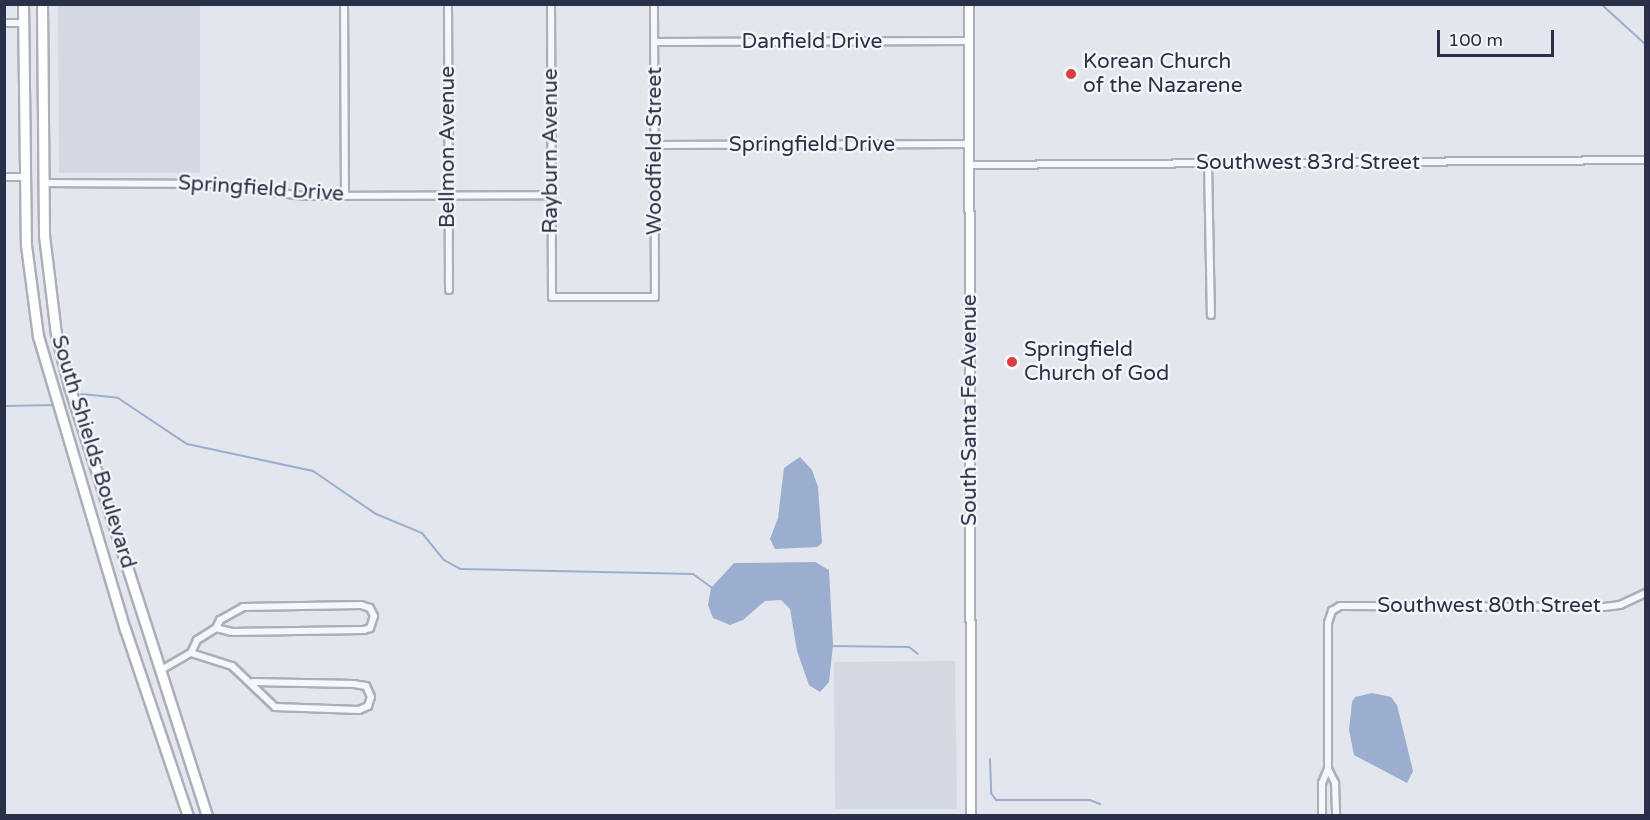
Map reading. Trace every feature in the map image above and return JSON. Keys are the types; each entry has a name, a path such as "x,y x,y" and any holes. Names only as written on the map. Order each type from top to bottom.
{"main road":[{"name":"South Shields Boulevard","path":"23,4 28,273 38,336 84,493 188,816"},
{"name":"South Shields Boulevard","path":"42,4 46,270 56,334 101,487 207,816"},
{"name":"South Santa Fe Avenue","path":"969,4 971,816"},
{"path":"25,177 43,183"},
{"path":"84,493 101,487"}],"street":[{"path":"344,4 345,196"},
{"name":"Bellmon Avenue","path":"448,4 448,290"},
{"name":"Rayburn Avenue","path":"551,4 552,297"},
{"name":"Woodfield Street","path":"552,297 656,297 654,4"},
{"path":"4,23 23,23"},
{"name":"Danfield Drive","path":"654,42 969,41"},
{"name":"Springfield Drive","path":"654,145 970,144"},
{"name":"Southwest 83rd Street","path":"970,165 1646,160"},
{"path":"1208,164 1211,315"},
{"path":"4,177 25,177"},
{"name":"Springfield Drive","path":"43,183 199,183 270,194 345,196 551,195"},
{"name":"Southwest 80th Street","path":"1328,769 1328,623 1332,611 1340,606 1604,607 1620,605 1646,593"},
{"path":"161,670 191,653 197,639 216,628 220,620 243,607 361,605 370,608 374,616 370,628 364,630 232,632 216,628"},
{"path":"191,653 232,666 253,682 266,701 282,709 358,710 370,704 370,691 354,684 253,682"},
{"path":"1322,816 1322,783 1328,769"},
{"path":"1328,769 1335,783 1336,816"}],"shaded area":[{"path":"58,5 200,5 200,173 59,173"},
{"path":"955,661 957,809 835,809 834,662"}],"water":[{"path":"800,457 812,470 818,487 822,543 817,547 775,549 770,539 778,518 784,468"},
{"path":"815,562 829,570 833,645 829,682 820,692 809,685 797,651 790,609 781,600 765,601 743,620 730,625 713,618 708,605 711,588 734,563"},
{"path":"1372,693 1391,697 1397,705 1413,771 1407,783 1354,755 1349,730 1352,702 1355,697"}],"waterway":[{"path":"1601,4 1646,45"},
{"path":"76,400 82,394 118,398 187,444 313,471 376,514 422,533 444,560 460,569 693,574 714,589"},
{"path":"4,406 56,405"},
{"path":"830,646 909,647 918,654"},
{"path":"990,759 991,793 996,800 1090,800 1100,804"}],"place":[{"name":"Korean Church of the Nazarene","path":"1071,74"},
{"name":"Springfield Church of God","path":"1012,362"}]}
